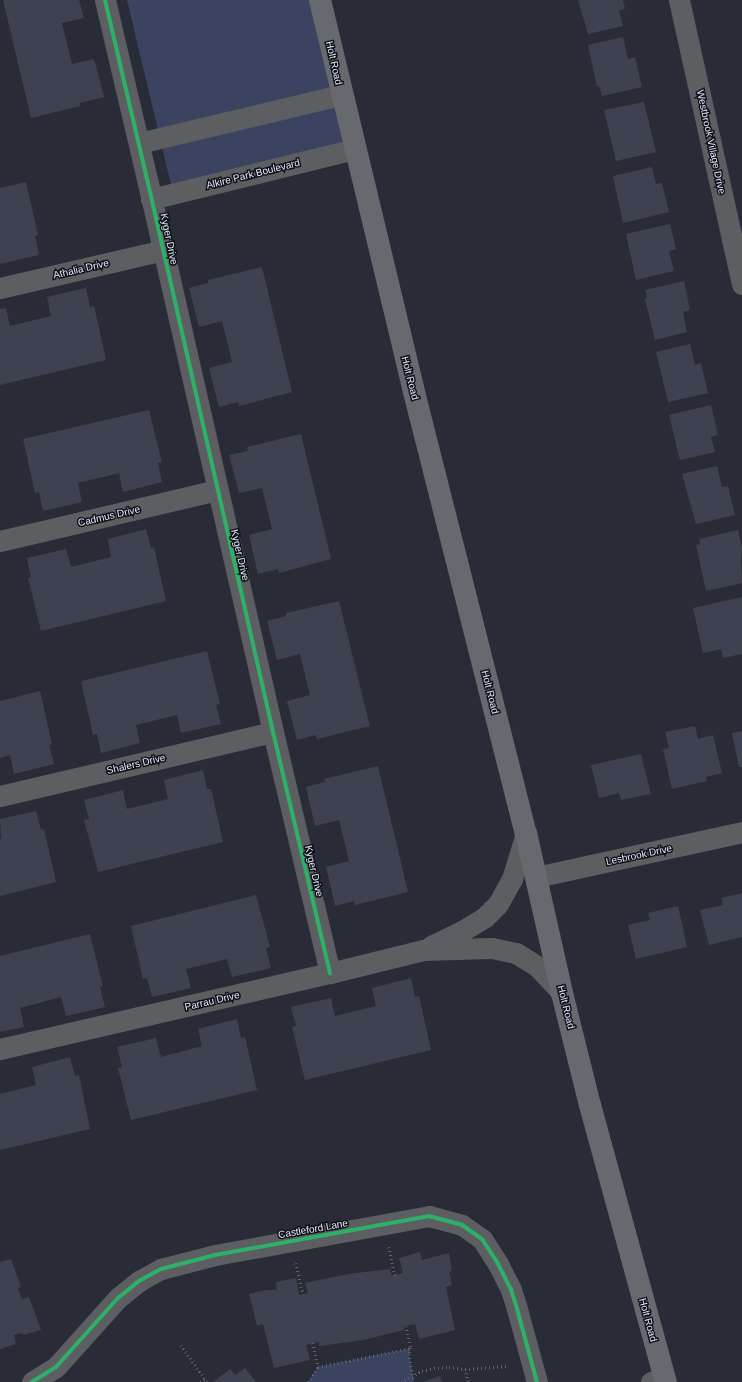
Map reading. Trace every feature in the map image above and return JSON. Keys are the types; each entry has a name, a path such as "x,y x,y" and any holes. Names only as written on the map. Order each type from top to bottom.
{"main road":[{"name":"Holt Road","path":"320,0 354,149 526,834 562,993 660,1381"}],"street":[{"name":"Kyger Drive","path":"104,0 152,199 272,732 330,973"},
{"name":"Westbrook Village Drive","path":"679,0 742,284"},
{"path":"139,144 341,95"},
{"name":"Alkire Park Boulevard","path":"152,199 354,149"},
{"name":"Athalia Drive","path":"0,288 163,250"},
{"name":"Cadmus Drive","path":"0,541 217,490"},
{"name":"Shalers Drive","path":"0,796 272,732"},
{"name":"Lesbrook Drive","path":"536,877 742,832"},
{"name":"Parrau Drive","path":"0,1049 330,973 423,950 462,931 485,917 498,904 512,879 526,834"},
{"name":"Parrau Drive","path":"423,950 492,948 516,953 538,968 562,993"},
{"name":"Castleford Lane","path":"32,1382 56,1366 118,1298 139,1281 161,1269 186,1261 429,1216 462,1225 482,1239 498,1264 511,1290 535,1373"}],"path":[{"path":"384,1224 395,1276"},
{"path":"291,1241 303,1294"},
{"path":"406,1326 411,1348 409,1354 414,1382"},
{"path":"313,1343 318,1367"},
{"path":"181,1345 207,1382"},
{"path":"308,1382 318,1367 411,1348"},
{"path":"401,1382 412,1376 434,1368 448,1367 535,1373"},
{"path":"464,1369 468,1382"},
{"path":"200,1382 205,1379"}],"shaded area":[{"path":"127,0 320,0 354,149 173,193"},
{"path":"411,1348 409,1354 414,1382 308,1382 318,1367"}],"building":[{"path":"3,0 79,0 84,18 62,23 72,64 94,59 104,97 80,103 80,106 31,118"},
{"path":"578,0 623,0 625,9 619,10 623,26 588,34"},
{"path":"623,37 628,59 635,57 642,87 602,96 599,86 597,87 588,45"},
{"path":"644,102 656,152 616,161 604,110"},
{"path":"652,167 656,184 662,183 669,212 623,223 613,176"},
{"path":"26,182 38,235 35,236 39,255 0,264 0,188"},
{"path":"670,224 676,249 669,251 674,271 636,280 626,234"},
{"path":"262,267 292,392 239,406 238,402 219,407 209,368 232,362 222,321 199,327 189,288 208,283 208,280"},
{"path":"684,281 690,310 683,312 687,332 655,340 645,299 647,298 645,290"},
{"path":"86,288 90,307 94,306 106,360 0,385 0,309 6,308 10,326 51,316 47,297"},
{"path":"690,344 695,365 701,363 708,393 668,402 656,352"},
{"path":"711,405 718,435 711,437 715,452 680,460 669,415"},
{"path":"149,410 162,462 158,463 162,482 123,492 119,473 78,483 82,502 43,511 39,492 35,493 23,439"},
{"path":"301,434 331,559 279,573 278,569 258,574 249,535 272,529 262,488 239,493 229,455 248,451 247,447"},
{"path":"717,466 722,487 728,486 735,515 696,524 682,474"},
{"path":"146,529 151,548 154,547 166,601 41,631 28,578 31,577 27,558 66,549 71,567 111,557 108,539"},
{"path":"738,530 742,548 742,583 706,591 696,545 700,544 699,539"},
{"path":"742,597 742,654 723,658 721,649 703,653 693,608"},
{"path":"339,601 370,726 317,739 316,735 297,740 287,701 310,695 300,654 277,660 267,621 286,616 286,613"},
{"path":"207,651 220,704 216,705 221,724 181,733 177,715 136,725 140,743 101,753 97,734 93,735 81,681"},
{"path":"40,691 52,744 49,745 54,764 14,774 10,755 0,758 0,701"},
{"path":"695,726 698,739 713,735 722,773 706,777 707,781 672,789 663,749 669,748 665,732"},
{"path":"742,731 742,767 739,767 732,733"},
{"path":"641,754 651,794 621,800 619,793 599,798 591,765"},
{"path":"378,766 408,892 355,905 354,901 335,906 326,867 349,861 339,820 315,826 306,787 325,782 324,779"},
{"path":"203,770 207,789 211,789 223,842 98,872 84,820 89,819 84,800 123,790 127,809 168,799 164,780"},
{"path":"36,811 41,830 44,829 56,882 0,896 0,819"},
{"path":"742,893 742,937 709,945 700,910 723,905 721,898"},
{"path":"256,895 270,947 266,948 271,968 232,977 227,959 186,969 191,988 152,997 147,978 143,979 131,926"},
{"path":"678,906 687,947 636,959 628,925 650,920 648,913"},
{"path":"90,934 103,986 100,987 105,1007 66,1016 61,997 20,1008 24,1027 0,1032 0,956"},
{"path":"411,978 415,997 419,996 431,1050 305,1080 292,1027 296,1026 291,1007 331,998 335,1016 376,1006 372,988"},
{"path":"237,1019 241,1038 245,1037 257,1090 131,1120 118,1068 122,1067 117,1047 156,1038 161,1057 202,1046 198,1029"},
{"path":"70,1057 75,1076 79,1075 90,1129 0,1150 0,1094 36,1085 32,1067"},
{"path":"420,1252 422,1260 449,1253 452,1271 449,1272 452,1285 446,1287 455,1330 419,1339 415,1324 403,1326 404,1330 363,1340 319,1346 319,1342 313,1343 306,1345 310,1360 274,1368 263,1324 257,1326 249,1294 266,1290 277,1290 276,1282 296,1278 299,1295 308,1293 305,1283 348,1274 390,1269 392,1276 403,1273 399,1258"},
{"path":"11,1259 21,1287 18,1288 22,1299 29,1297 41,1330 23,1335 22,1333 14,1335 16,1344 0,1349 0,1262"},
{"path":"245,1368 256,1382 213,1382 230,1369 235,1375"},
{"path":"440,1376 442,1382 423,1382"}],"cycle path":[{"path":"105,0 273,732 330,973"},
{"path":"32,1382 56,1367 118,1298 139,1281 161,1269 215,1255 429,1216 462,1225 482,1239 498,1264 511,1290 537,1382"}]}
